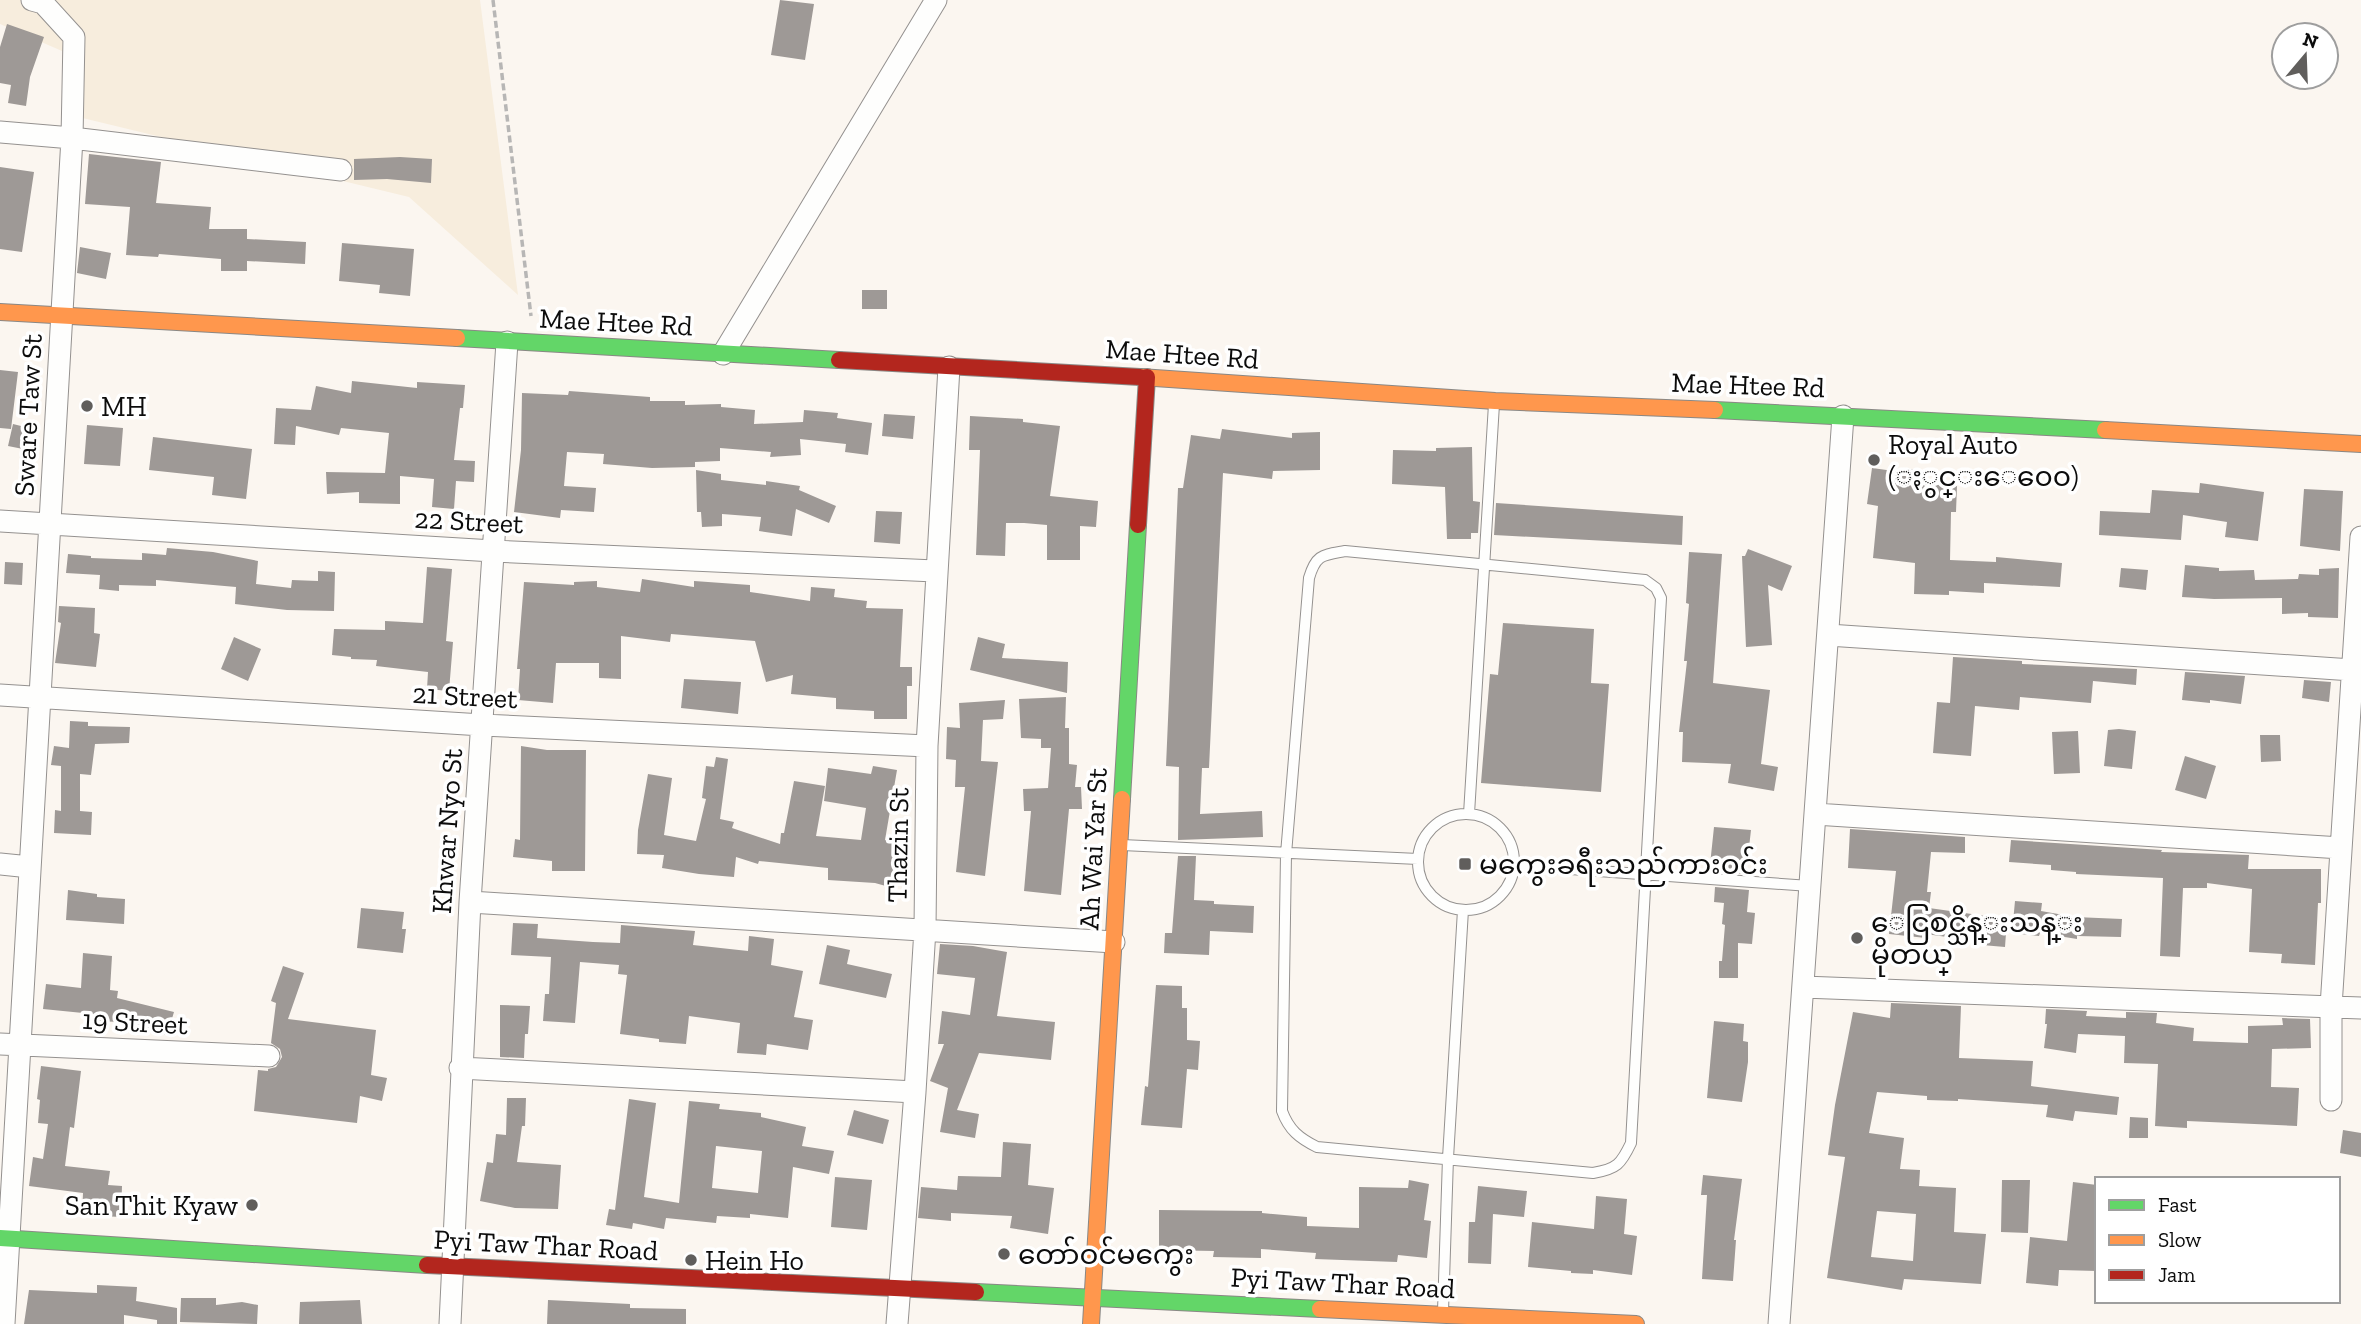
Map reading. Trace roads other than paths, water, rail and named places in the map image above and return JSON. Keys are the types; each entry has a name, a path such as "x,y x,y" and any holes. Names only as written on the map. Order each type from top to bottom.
{"street":[{"name":"Sware Taw St","path":"4,1324 10,1044 30,866 72,138 74,37 43,3 32,0"},
{"path":"723,354 936,0"},
{"path":"0,132 341,170"},
{"name":"Mae Htee Rd","path":"0,312 1147,377 1494,401 1843,416 2361,444"},
{"name":"Khwar Nyo St","path":"450,1324 460,1068 507,342"},
{"name":"Thazin St","path":"897,1324 925,929 927,746 949,367"},
{"name":"Ah Wai Yar St","path":"1091,1324 1147,377"},
{"path":"1779,1324 1843,416"},
{"name":"22 Street","path":"0,521 493,551 936,571"},
{"path":"2331,1100 2331,1007 2361,537"},
{"path":"1828,635 2353,670"},
{"name":"21 Street","path":"0,695 482,725 927,746"},
{"path":"1815,814 2341,848"},
{"path":"0,864 30,866"},
{"path":"470,902 1114,942"},
{"path":"1802,987 2361,1008"},
{"name":"19 Street","path":"10,1044 269,1056"},
{"path":"460,1068 915,1092"},
{"name":"Pyi Taw Thar Road","path":"5,1238 454,1267 1636,1324"}],"lane":[{"path":"1469,814 1494,401"},
{"path":"1345,551 1486,564 1645,580 1656,588 1661,598 1631,1143 1622,1161 1610,1170 1593,1173 1317,1147 1300,1138 1287,1126 1282,1111 1286,854 1309,578 1314,562 1323,555 1345,551"},
{"path":"1469,814 1481,817 1502,830 1509,841 1514,865 1506,888 1498,898 1488,905 1463,910 1451,907 1430,893 1423,883 1418,859 1420,847 1434,826 1456,815 1469,814"},
{"path":"1120,845 1418,859"},
{"path":"1514,865 1810,886"},
{"path":"1443,1314 1448,1158 1463,910"}],"place":[{"name":"MH","path":"87,406"},
{"name":"Royal Auto (ႏွင္းေ၀ေ၀)","path":"1874,460"},
{"name":"မကွေးခရီးသည်ကားဝင်း","path":"1465,864"},
{"name":"ေငြစင္သိန္းသန္း မိုတယ္","path":"1857,938"},
{"name":"San Thit Kyaw","path":"252,1205"},
{"name":"တော်ဝင်မကွေး","path":"1004,1254"},
{"name":"Hein Ho","path":"691,1260"}]}
